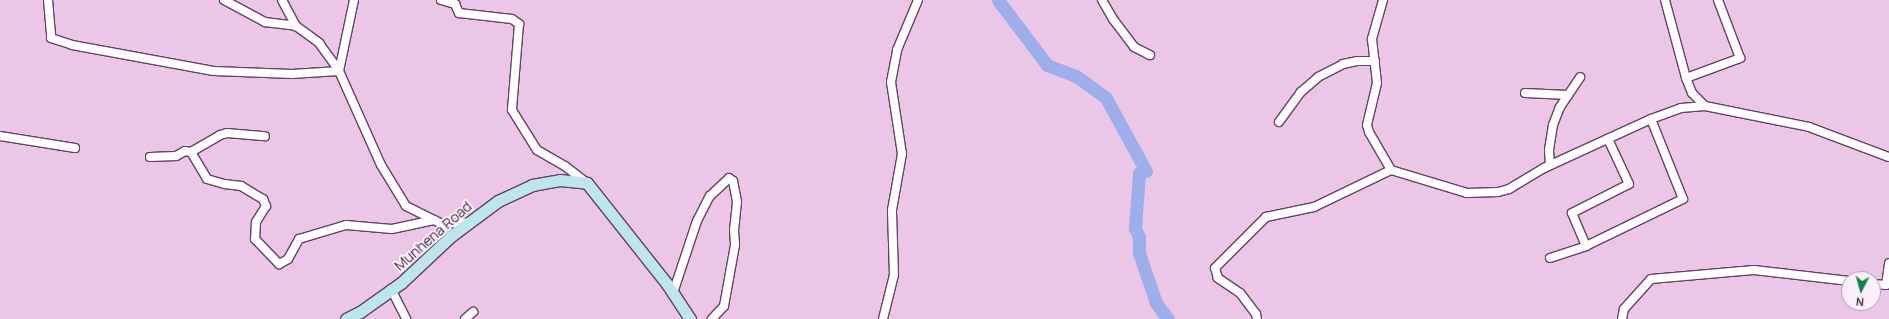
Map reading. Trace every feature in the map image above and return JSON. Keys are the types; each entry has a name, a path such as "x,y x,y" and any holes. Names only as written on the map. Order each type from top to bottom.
{"street":[{"path":"48,0 51,38 72,45 214,71 292,74 339,71"},
{"path":"224,0 265,22 296,26"},
{"path":"282,0 296,26 318,43 339,71 381,164 406,206 442,224 469,222"},
{"path":"339,71 354,0"},
{"path":"441,0 455,4 459,13 512,19 518,24 512,110 537,150 565,166 587,183 674,293 690,319"},
{"path":"883,319 894,275 892,210 902,154 891,82 897,50 918,0"},
{"path":"1102,0 1113,19 1134,47 1150,55"},
{"path":"1383,0 1372,38 1377,83 1367,125 1369,132 1391,170"},
{"path":"1665,0 1686,78 1692,93 1705,106"},
{"path":"1686,78 1740,58 1718,0"},
{"path":"1279,122 1301,92 1318,77 1343,64 1357,61 1375,61"},
{"path":"1550,165 1549,150 1552,125 1560,107 1580,77"},
{"path":"1525,93 1568,95"},
{"path":"1257,319 1256,314 1240,293 1218,278 1215,268 1266,217 1314,207 1391,170 1467,193 1498,192 1509,189 1550,165 1652,119 1681,108 1705,106 1809,127 1889,157"},
{"path":"1550,258 1586,246 1683,199 1652,119"},
{"path":"150,156 176,156 186,151 191,152 220,135 227,133 265,136"},
{"path":"0,136 75,148"},
{"path":"1586,246 1572,213 1629,184 1608,139"},
{"path":"191,152 207,178 225,184 241,186 263,199 266,206 256,222 255,240 279,264 288,259 299,239 346,225 392,229 434,220"},
{"path":"674,293 697,221 710,196 729,178 733,181 737,202 734,230 735,245 724,306 712,319"},
{"name":"Munhena Road","path":"346,319 360,312 401,283 451,236 498,201 532,185 560,180 587,183"},
{"path":"1881,285 1886,286 1889,263"},
{"path":"1622,319 1624,309 1651,279 1754,270 1841,280"},
{"path":"391,289 406,319"},
{"path":"465,319 473,312"}],"waterway":[{"path":"998,0 1047,65 1076,76 1106,98 1146,171 1139,173 1135,228 1139,237 1139,253 1156,303 1168,319"}]}
